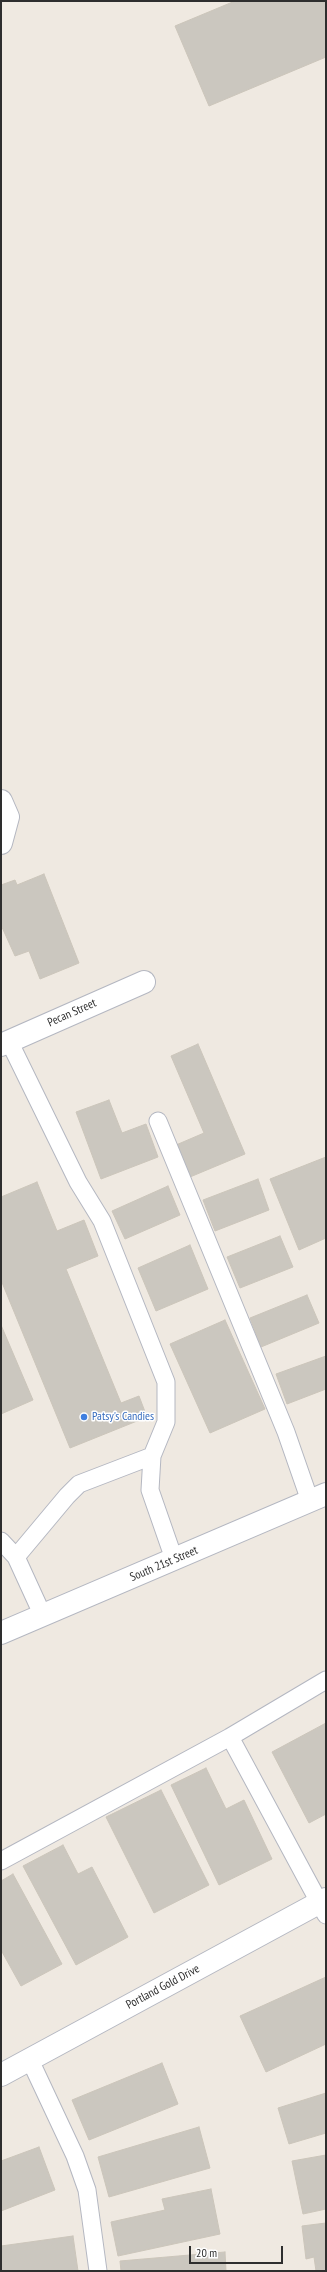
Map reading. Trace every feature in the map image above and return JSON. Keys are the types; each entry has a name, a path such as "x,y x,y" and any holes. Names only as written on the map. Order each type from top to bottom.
{"street":[{"path":"1,801 8,817 1,843"},
{"name":"Pecan Street","path":"5,1043 144,982"},
{"name":"South 21st Street","path":"1,1633 318,1498"},
{"name":"Portland Gold Drive","path":"1,2076 324,1906"}],"lane":[{"path":"5,1043 78,1182 102,1221 166,1382 166,1422 152,1456 150,1490 174,1559"},
{"path":"158,1121 286,1432 318,1498"},
{"path":"16,1557 67,1496 80,1484 152,1456"},
{"path":"1,1541 16,1557 43,1616"},
{"path":"1,1861 230,1737 326,1680"},
{"path":"230,1737 324,1906"},
{"path":"30,2060 75,2156 87,2190 98,2271"}],"building":[{"path":"235,1 326,1 326,57 209,106 175,26"},
{"path":"44,874 79,963 40,979 29,951 15,956 1,925 1,885 15,880 17,885"},
{"path":"198,1044 245,1154 190,1177 176,1145 204,1133 171,1056"},
{"path":"109,1100 122,1133 146,1124 158,1157 101,1179 76,1112"},
{"path":"326,1157 326,1238 299,1250 270,1179"},
{"path":"258,1179 269,1210 215,1231 203,1200"},
{"path":"37,1182 57,1231 84,1220 98,1256 66,1269 121,1403 139,1396 147,1417 70,1448 1,1280 1,1197"},
{"path":"168,1186 180,1215 125,1239 112,1211"},
{"path":"280,1236 293,1267 240,1288 227,1257"},
{"path":"190,1245 208,1289 156,1311 138,1268"},
{"path":"307,1295 319,1323 261,1347 250,1318"},
{"path":"225,1320 265,1409 210,1433 170,1344"},
{"path":"1,1325 33,1400 1,1414"},
{"path":"326,1356 326,1389 287,1404 276,1374"},
{"path":"326,1723 326,1814 309,1823 272,1752"},
{"path":"206,1768 226,1809 244,1800 272,1859 219,1885 171,1785"},
{"path":"161,1790 209,1885 154,1913 106,1817"},
{"path":"63,1845 78,1874 92,1867 128,1937 76,1965 23,1866"},
{"path":"13,1874 62,1964 21,1986 1,1950 1,1881"},
{"path":"326,1977 326,2044 266,2072 240,2016"},
{"path":"162,2063 178,2104 89,2140 72,2100"},
{"path":"326,2093 326,2133 289,2144 278,2108"},
{"path":"199,2127 210,2168 109,2197 98,2157"},
{"path":"39,2147 55,2190 1,2211 1,2161"},
{"path":"326,2155 326,2209 303,2214 292,2161"},
{"path":"211,2189 220,2234 118,2256 111,2222 165,2210 162,2199"},
{"path":"326,2223 326,2271 316,2271 314,2257 306,2259 302,2226"},
{"path":"73,2236 78,2271 1,2271 1,2246"},
{"path":"225,2252 226,2271 121,2271 120,2261"}],"place":[{"name":"Patsy's Candies","path":"84,1417"}]}
